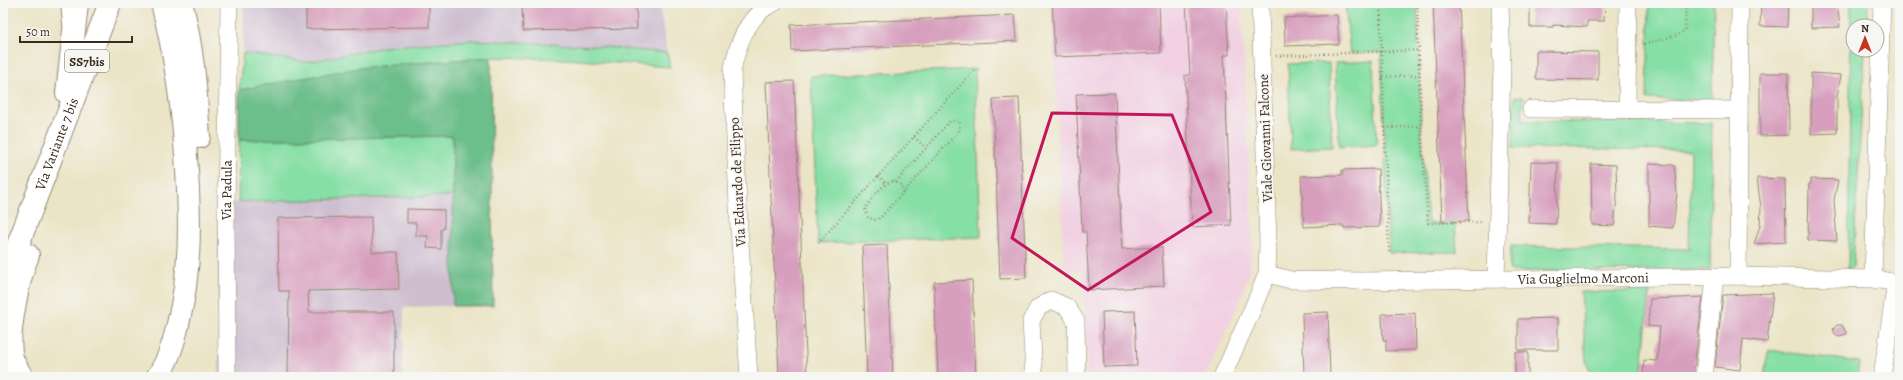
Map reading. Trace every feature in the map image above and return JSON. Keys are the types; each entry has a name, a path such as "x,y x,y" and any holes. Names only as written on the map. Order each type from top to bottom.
{"main road":[{"name":"Via Variante 7 bis","path":"3,284 53,155 64,120 110,3"},
{"path":"158,377 162,371 174,340 187,280 190,247 183,117 170,32 162,3"},
{"path":"169,377 184,344 193,305 198,274 200,241 202,177 198,117 185,19 181,3"},
{"path":"64,120 75,10"},
{"path":"22,377 12,358 11,324 23,268 44,215 53,155"}],"street":[{"name":"Via Padula","path":"227,377 226,210 229,3"},
{"name":"Via Eduardo de Filippo","path":"749,377 739,228 732,72 738,50 749,23 763,8 774,3"},
{"name":"Viale Giovanni Falcone","path":"1260,3 1268,243 1267,274"},
{"path":"1496,278 1496,222 1502,68 1500,3"},
{"path":"1627,110 1628,3"},
{"path":"1738,276 1740,3"},
{"path":"1873,279 1882,3"},
{"path":"1531,109 1739,110"},
{"path":"1222,377 1267,274"},
{"name":"Via Guglielmo Marconi","path":"1267,274 1291,280 1738,276 1873,279 1898,283"},
{"path":"1704,377 1715,276"},
{"path":"1882,377 1898,283"},
{"path":"1034,377 1031,321 1038,308 1051,300 1067,306 1076,321 1077,377"}],"path":[{"path":"1380,3 1389,254"},
{"path":"1417,3 1421,126 1428,224 1496,222"},
{"path":"1628,49 1678,35 1685,30 1686,3"},
{"path":"1262,57 1419,50"},
{"path":"818,243 975,69"},
{"path":"1383,77 1420,75"},
{"path":"950,121 959,121 959,131 902,195 880,218 876,220 868,218 865,209 868,204 887,184 896,182 926,148 950,121"},
{"path":"1385,128 1421,126"},
{"path":"914,137 926,148"},
{"path":"878,176 887,184"},
{"path":"896,182 901,185 903,192 902,195"}],"highlighted area":[{"path":"1052,113 1172,115 1211,212 1088,290 1012,238"}],"shaded area":[{"path":"244,3 659,3 667,53 595,46 473,40 390,46 307,62 243,53"},
{"path":"1052,3 1241,3 1253,243 1249,271 1241,298 1205,377 1088,377 1083,271 1064,272"},
{"path":"453,196 453,306 404,307 403,377 219,377 218,203"}],"green space":[{"path":"1345,3 1417,3 1421,126 1428,223 1455,223 1457,252 1389,253 1381,52 1350,53"},
{"path":"1649,3 1714,3 1712,100 1647,99"},
{"path":"1851,3 1868,3 1867,18 1851,18"},
{"path":"472,40 595,46 667,53 670,67 565,59 491,57 358,68 239,90 243,53 307,62 390,46"},
{"path":"491,57 493,306 453,306 453,136 239,140 239,90 358,68"},
{"path":"1850,58 1865,58 1853,267 1848,270"},
{"path":"1373,61 1377,145 1339,147 1335,63"},
{"path":"1329,63 1332,147 1291,149 1288,64"},
{"path":"975,69 981,237 818,243 811,76"},
{"path":"1514,97 1523,97 1522,121 1712,123 1710,270 1512,271 1509,269 1511,246 1689,249 1691,150 1513,148"},
{"path":"453,136 453,196 238,202 239,140"},
{"path":"1650,291 1641,377 1593,377 1586,361 1581,292"},
{"path":"1768,350 1859,362 1857,377 1764,377"}],"building":[{"path":"306,3 429,3 429,27 306,29"},
{"path":"522,3 636,3 637,29 523,31"},
{"path":"1052,3 1159,3 1161,53 1055,57"},
{"path":"1186,3 1226,3 1229,55 1224,55 1231,225 1192,227 1185,75 1190,75"},
{"path":"1433,3 1459,3 1469,221 1442,222"},
{"path":"1530,3 1605,3 1604,21 1587,21 1587,27 1553,25 1553,27 1530,27"},
{"path":"1761,3 1788,3 1787,27 1760,26"},
{"path":"1811,3 1837,3 1840,27 1811,28"},
{"path":"1015,15 1017,41 792,51 791,25"},
{"path":"1337,15 1339,44 1285,46 1284,18"},
{"path":"1536,51 1598,52 1598,80 1536,79"},
{"path":"1760,73 1788,73 1789,135 1760,136"},
{"path":"1811,73 1841,75 1837,96 1837,133 1811,134"},
{"path":"794,81 807,377 779,377 766,82"},
{"path":"1115,93 1122,249 1162,247 1164,286 1089,290 1086,232 1082,232 1076,94"},
{"path":"1019,98 1026,278 1000,279 993,99"},
{"path":"1531,162 1558,163 1556,224 1529,223"},
{"path":"1591,164 1616,165 1617,197 1614,226 1592,225"},
{"path":"1649,164 1674,165 1677,193 1673,228 1649,226"},
{"path":"1378,169 1380,227 1344,228 1343,225 1304,227 1301,176 1342,175 1342,170"},
{"path":"1757,178 1785,179 1786,242 1754,244 1760,226 1761,208"},
{"path":"1811,179 1838,180 1834,200 1837,241 1808,240 1809,184 1811,184"},
{"path":"407,209 444,210 444,229 441,229 441,249 427,248 428,236 416,236 416,223 407,223"},
{"path":"371,217 372,252 398,252 399,289 308,291 309,312 394,312 394,377 288,376 289,291 279,291 278,218"},
{"path":"887,245 893,377 867,377 862,246"},
{"path":"972,280 976,377 938,377 934,282"},
{"path":"1773,293 1767,342 1743,339 1740,370 1715,367 1723,295"},
{"path":"1703,297 1693,377 1643,377 1644,360 1657,361 1660,327 1648,326 1650,299"},
{"path":"1135,311 1137,366 1104,367 1102,312"},
{"path":"1328,312 1330,377 1304,377 1302,313"},
{"path":"1415,313 1416,350 1386,351 1386,340 1383,340 1382,314"},
{"path":"1558,318 1558,350 1518,350 1518,319"},
{"path":"1837,325 1842,325 1847,334 1839,336 1835,334 1833,329"},
{"path":"1515,352 1528,352 1528,377 1515,377"}]}
